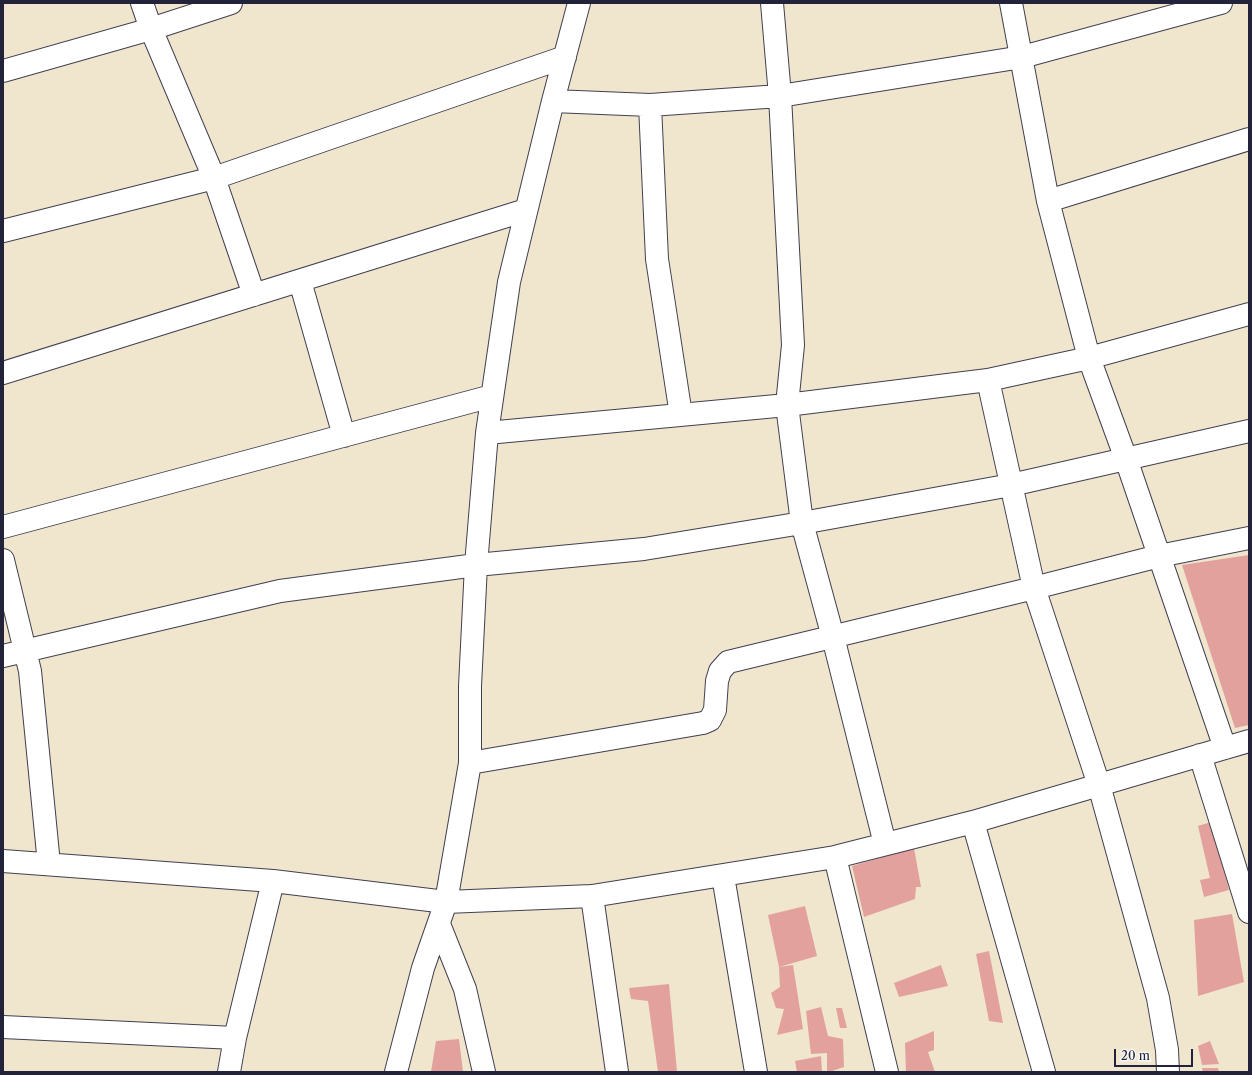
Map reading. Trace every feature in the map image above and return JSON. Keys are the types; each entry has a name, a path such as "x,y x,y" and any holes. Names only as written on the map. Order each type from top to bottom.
{"street":[{"path":"142,3 150,29 214,178 254,296"},
{"path":"3,71 150,29 231,3"},
{"path":"396,1072 423,968 446,902 470,763 470,686 476,565 487,434 509,282 553,101 579,3"},
{"path":"772,3 780,96 793,345 787,405 802,523 833,637 885,844"},
{"path":"1011,3 1048,201 1089,358 1126,459 1224,748"},
{"path":"553,101 650,105 780,96 1022,57 1221,3"},
{"path":"3,231 214,178 565,57"},
{"path":"650,105 657,259 681,416"},
{"path":"1048,201 1249,139"},
{"path":"3,373 526,210"},
{"path":"300,281 344,436"},
{"path":"487,434 787,405 988,380 1089,358 1249,314"},
{"path":"988,380 1034,588 1099,785 1158,998 1167,1050 1168,1072"},
{"path":"3,527 492,396"},
{"path":"3,656 280,591 476,565 644,549 802,523 1011,484 1249,431"},
{"path":"470,763 702,723 710,720 715,710 717,681 720,671 728,662 1034,588 1159,556 1249,538"},
{"path":"3,560 30,671 49,864"},
{"path":"3,861 273,881 446,902 592,896 835,857 973,822 1249,741"},
{"path":"1200,755 1249,912"},
{"path":"973,822 1044,1072"},
{"path":"835,857 887,1072"},
{"path":"723,876 756,1072"},
{"path":"229,1072 235,1038 273,881"},
{"path":"592,896 617,1072"},
{"path":"439,924 465,989 484,1072"},
{"path":"3,1026 235,1038"}],"building":[{"path":"1249,555 1249,725 1235,728 1182,565"},
{"path":"1211,822 1229,890 1204,897 1200,880 1210,878 1198,826"},
{"path":"914,848 921,887 916,887 915,899 864,917 852,866"},
{"path":"805,906 817,956 779,967 768,915"},
{"path":"1232,914 1244,982 1198,996 1194,920"},
{"path":"989,951 1003,1023 989,1021 976,954"},
{"path":"793,965 803,1029 777,1035 784,1009 776,1008 771,993 780,987 779,967"},
{"path":"941,965 948,986 899,997 894,983"},
{"path":"669,984 677,1072 658,1072 648,1001 631,999 629,988"},
{"path":"821,1007 828,1036 843,1039 844,1067 829,1072 827,1072 827,1053 811,1054 806,1011"},
{"path":"836,1008 842,1008 847,1028 840,1028"},
{"path":"934,1031 934,1050 928,1052 935,1072 906,1072 905,1043"},
{"path":"459,1039 463,1072 431,1072 436,1041"},
{"path":"1210,1041 1219,1064 1202,1065 1198,1046"},
{"path":"821,1056 822,1072 797,1072 795,1061"},
{"path":"1202,1068 1218,1068 1219,1072 1203,1072"}]}
